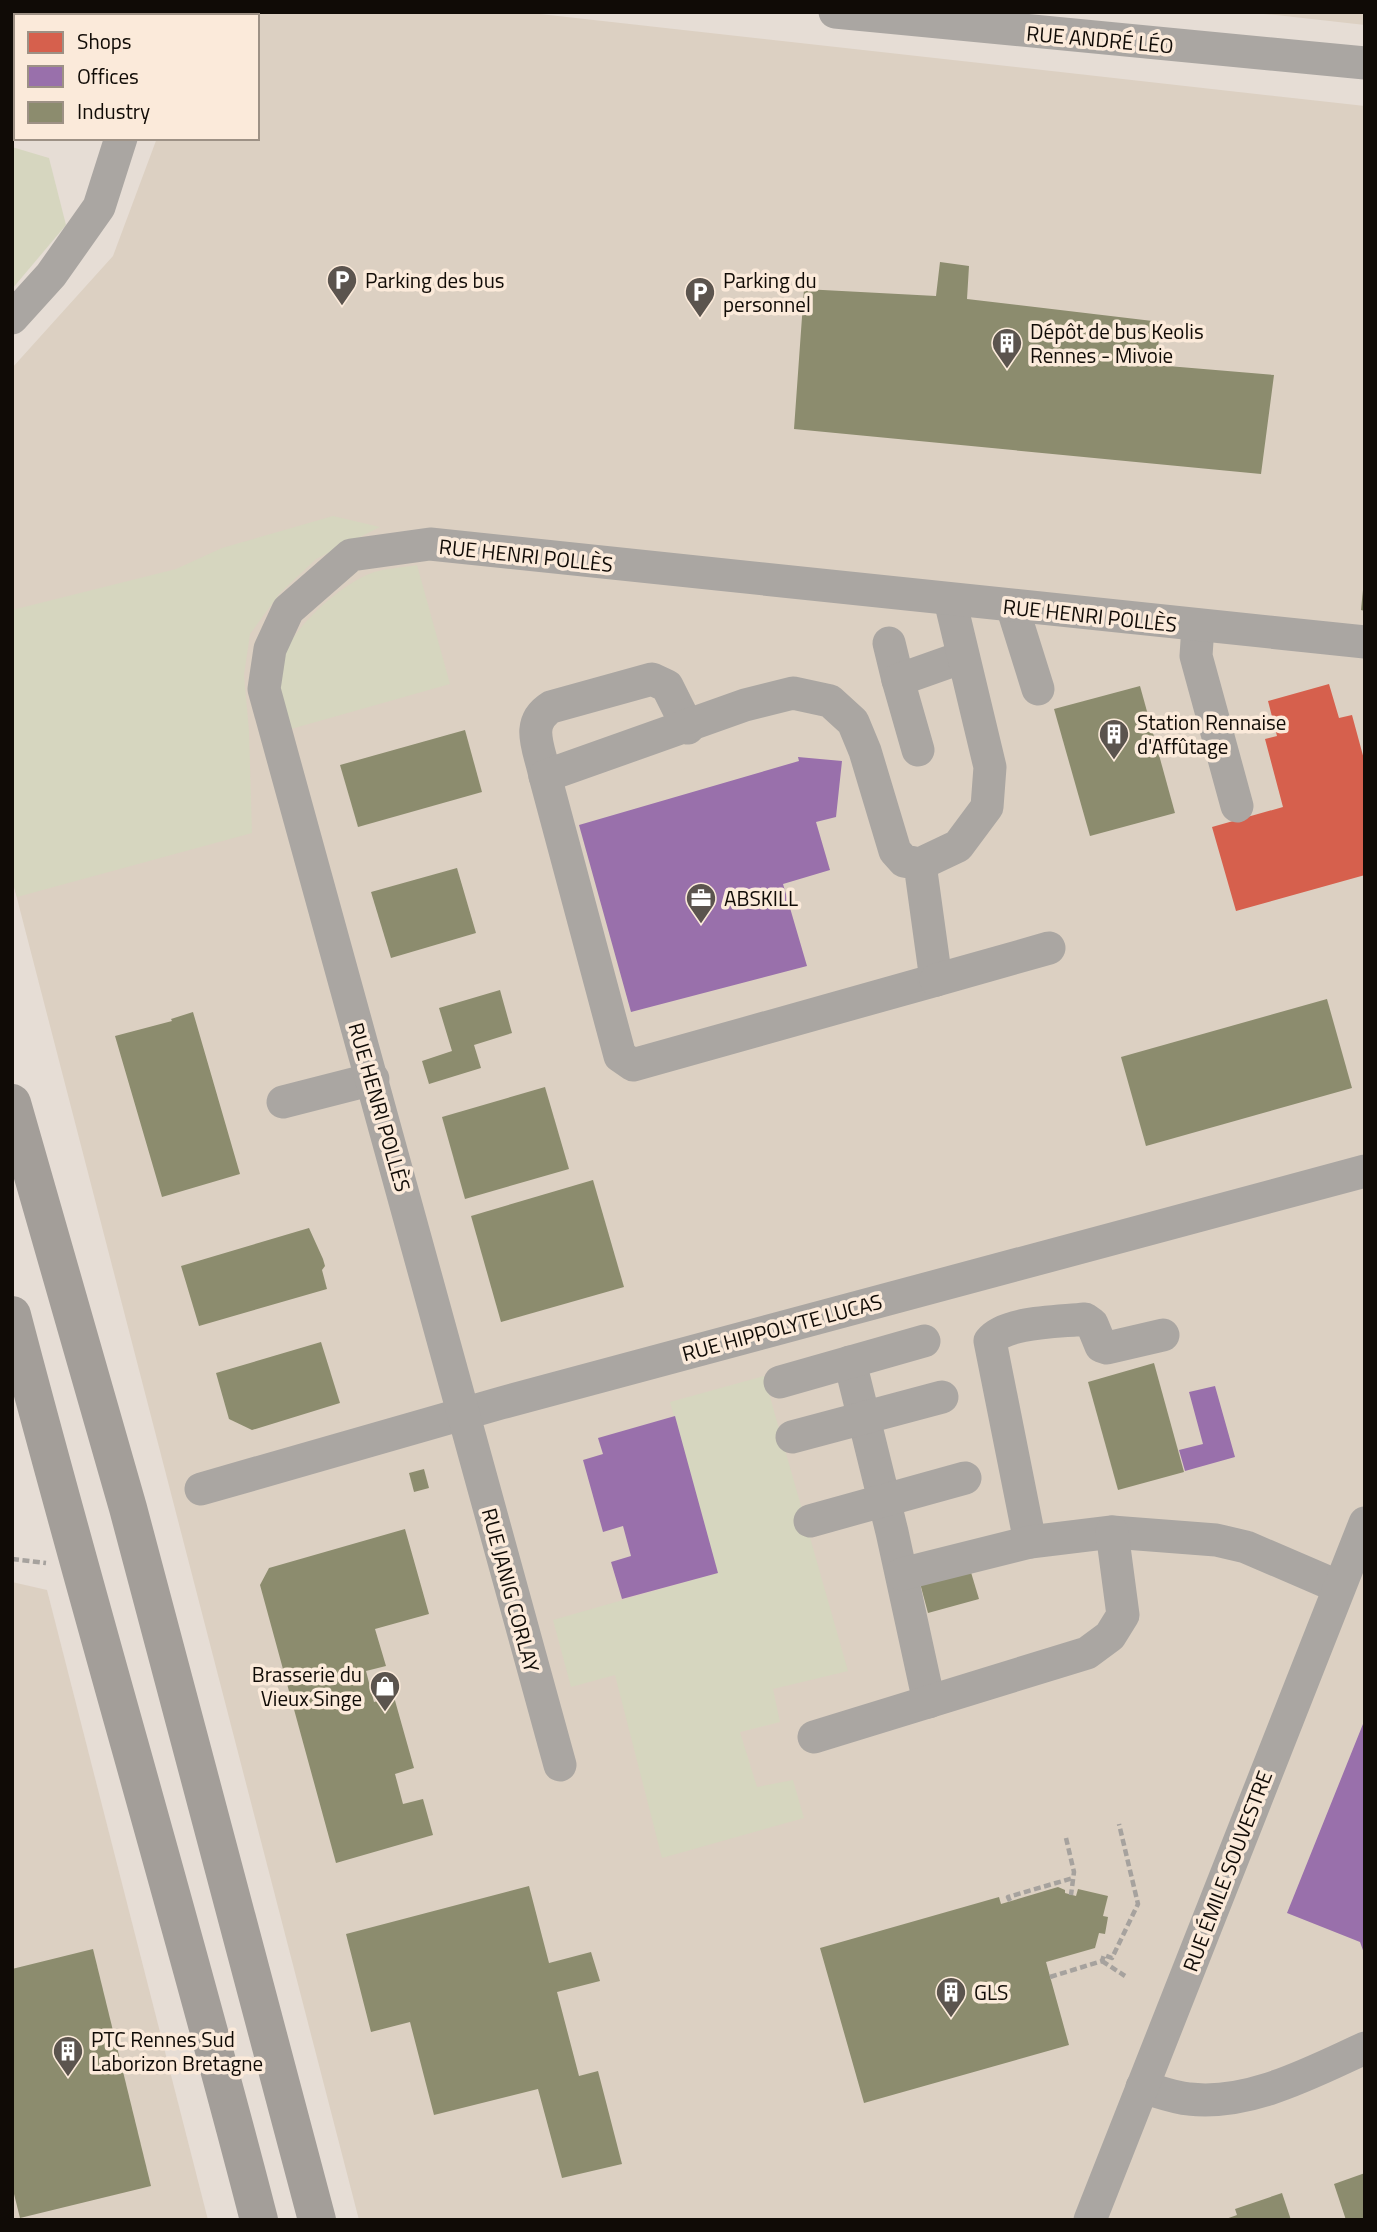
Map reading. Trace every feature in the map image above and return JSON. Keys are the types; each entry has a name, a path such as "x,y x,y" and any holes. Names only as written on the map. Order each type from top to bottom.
{"main road":[{"path":"12,1103 128,1508 317,2220"},
{"path":"12,1315 78,1568 214,2046 258,2220"}],"street":[{"name":"RUE ANDRÉ LÉO","path":"835,12 1365,63"},
{"path":"12,318 51,275 99,207 120,140"},
{"name":"RUE HENRI POLLÈS","path":"464,1414 264,689 270,649 288,610 351,555 430,544 1365,642"},
{"path":"545,776 745,705 793,693 830,701 853,722 865,751 895,851 904,861 920,864 958,846 987,807 990,767 950,600"},
{"path":"1012,606 1038,689"},
{"path":"1198,626 1196,656 1237,806"},
{"path":"889,643 918,750"},
{"path":"898,680 963,657"},
{"path":"688,727 667,685 652,679 551,707 540,715 534,724 545,776 620,1056 634,1065 1049,948"},
{"path":"920,864 936,980"},
{"path":"284,1102 373,1079"},
{"name":"RUE HIPPOLYTE LUCAS","path":"201,1489 464,1414 1365,1171"},
{"path":"1030,1542 990,1342 997,1333 1011,1328 1085,1319 1092,1324 1101,1346 1107,1348 1163,1335"},
{"path":"780,1382 925,1341"},
{"path":"850,1362 902,1574 929,1702"},
{"path":"792,1437 942,1397"},
{"name":"RUE JANIG CORLAY","path":"464,1414 560,1765"},
{"path":"810,1521 964,1478"},
{"name":"RUE ÉMILE SOUVESTRE","path":"1090,2220 1365,1524"},
{"path":"814,1737 1087,1654 1110,1636 1123,1615 1112,1532"},
{"path":"902,1574 1030,1542 1112,1532 1216,1539 1246,1547 1339,1587"},
{"path":"1142,2087 1190,2100 1246,2095 1272,2089 1365,2048"}],"path":[{"path":"1102,1962 1104,1955 1112,1958 1138,1904 1119,1824"},
{"path":"1066,1838 1073,1878 1071,1895"},
{"path":"1010,1901 1008,1897 1073,1878"},
{"path":"1050,1977 1102,1962 1125,1976"}],"shaded area":[{"path":"522,12 1365,106 1365,2220 359,2220 12,879 12,368 113,256 156,140 259,140 259,14 251,14"},
{"path":"1241,12 1365,12 1365,25 1276,15"},
{"path":"12,1582 47,1590 208,2220 12,2220"}],"green space":[{"path":"12,147 49,158 66,225 12,289"},
{"path":"333,516 380,527 316,559 280,593 250,634 244,675 249,731 252,833 17,897 12,879 12,610 176,569 222,548"},
{"path":"417,565 450,684 291,729 278,682 286,650 297,634 324,604 355,581 380,570"},
{"path":"764,1376 848,1671 773,1689 780,1722 740,1732 757,1787 793,1780 804,1818 662,1858 615,1675 571,1687 553,1620 717,1573 670,1402"}],"building: Shops":[{"path":"1329,684 1339,718 1352,715 1365,763 1365,875 1236,911 1212,827 1283,807 1265,739 1277,736 1268,701"}],"building: Offices":[{"name":"ABSKILL","path":"798,757 842,761 836,817 816,822 830,870 783,884 807,966 631,1012 579,825 799,761"},
{"path":"1215,1386 1235,1457 1185,1471 1179,1450 1203,1444 1189,1392"},
{"path":"675,1416 718,1573 622,1599 611,1562 631,1556 623,1526 603,1532 583,1460 603,1454 598,1438"},
{"path":"1365,1719 1364,1953 1360,1942 1287,1913"}],"building: Industry":[{"name":"Dépôt de bus Keolis Rennes - Mivoie","path":"940,262 969,266 967,299 1161,322 1156,365 1274,375 1261,474 794,429 804,289 936,296"},
{"path":"1365,590 1365,611 1361,610"},
{"name":"Station Rennaise d'Affûtage","path":"1140,686 1175,813 1090,836 1054,709"},
{"path":"465,730 482,792 358,827 340,765"},
{"path":"457,868 476,933 391,958 371,892"},
{"path":"500,990 512,1033 474,1045 481,1068 429,1084 422,1061 452,1051 439,1008"},
{"path":"1327,999 1352,1088 1146,1146 1121,1057"},
{"path":"193,1012 240,1174 162,1197 115,1036 172,1021 171,1019"},
{"path":"545,1087 569,1169 465,1199 442,1117"},
{"path":"593,1180 624,1287 501,1322 471,1216"},
{"path":"309,1228 323,1259 325,1266 322,1270 327,1289 199,1326 181,1266"},
{"path":"321,1342 340,1403 252,1430 229,1419 216,1373"},
{"path":"1154,1363 1184,1472 1118,1490 1088,1382"},
{"path":"424,1469 429,1488 414,1492 409,1473"},
{"path":"405,1529 429,1614 375,1629 386,1666 366,1671 374,1702 394,1697 414,1768 395,1774 403,1804 423,1799 433,1835 336,1863 260,1585 269,1568"},
{"path":"970,1569 979,1599 928,1613 920,1583"},
{"path":"529,1886 549,1963 591,1952 600,1981 557,1992 579,2076 598,2071 622,2164 562,2178 538,2089 434,2115 410,2022 371,2032 346,1934"},
{"name":"GLS","path":"1058,1887 1065,1890 1065,1893 1076,1896 1078,1889 1108,1896 1103,1916 1108,1917 1105,1934 1099,1933 1095,1948 1046,1962 1069,2045 864,2103 820,1948 999,1897 1001,1904"},
{"name":"PTC Rennes Sud Laborizon Bretagne","path":"93,1949 151,2186 20,2218 12,2186 12,1969"},
{"path":"1365,2173 1365,2220 1346,2220 1334,2184"},
{"path":"1282,2193 1291,2220 1223,2220 1237,2215 1235,2209"}],"place":[{"name":"Parking des bus","path":"342,307"},
{"name":"Parking du personnel","path":"700,319"},
{"name":"Dépôt de bus Keolis Rennes - Mivoie","path":"1007,370"},
{"name":"Station Rennaise d'Affûtage","path":"1114,761"},
{"name":"ABSKILL","path":"701,925"},
{"name":"Brasserie du Vieux Singe","path":"385,1713"},
{"name":"GLS","path":"951,2019"},
{"name":"PTC Rennes Sud Laborizon Bretagne","path":"68,2078"}]}
